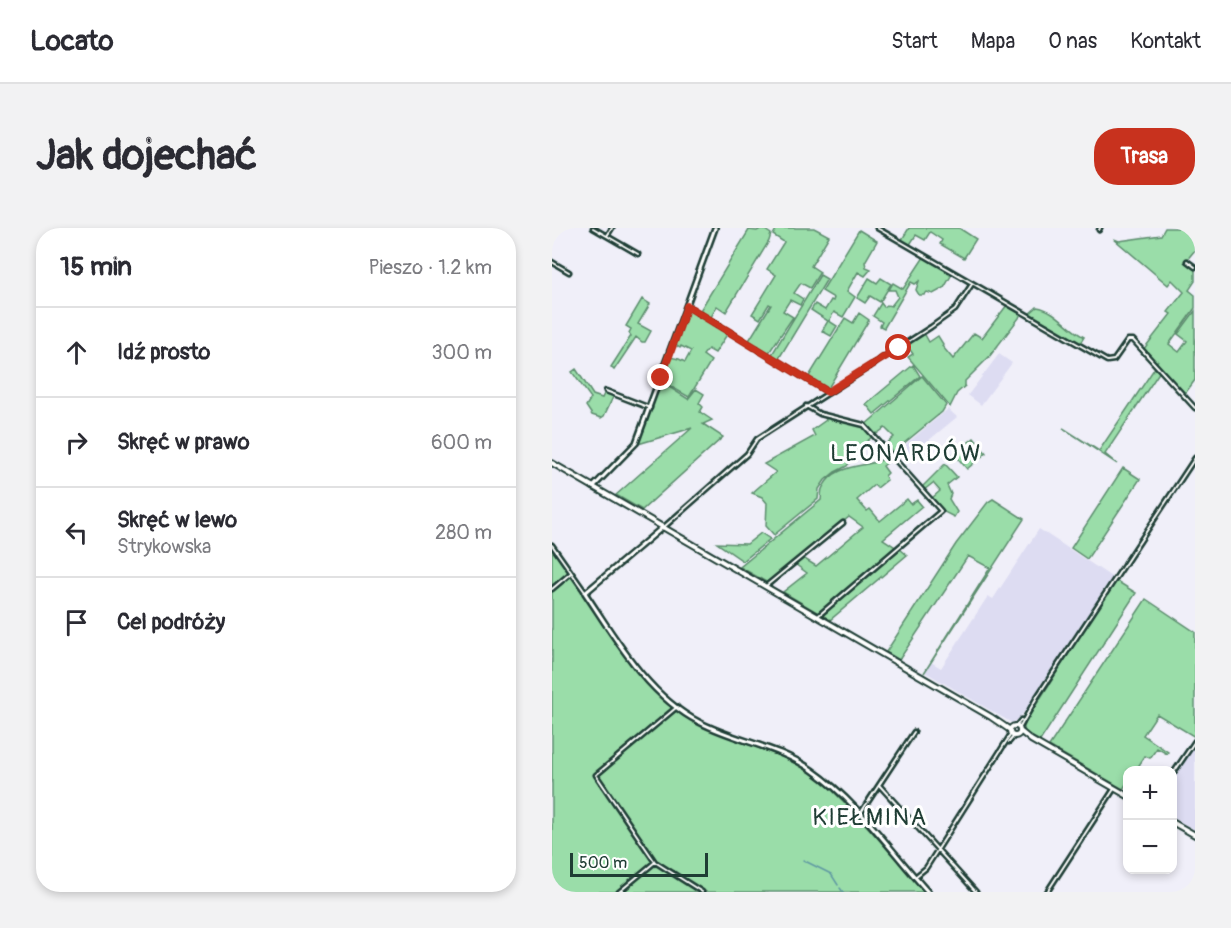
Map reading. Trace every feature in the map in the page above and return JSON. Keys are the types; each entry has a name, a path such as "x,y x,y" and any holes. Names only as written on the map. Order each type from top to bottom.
{"main road":[{"path":"552,463 1123,794"},
{"path":"1177,824 1195,835"}],"street":[{"path":"552,234 556,228"},
{"path":"593,228 638,254"},
{"path":"607,236 612,228"},
{"path":"593,487 634,448 715,228"},
{"path":"877,228 1107,362 1114,360 1128,340 1133,340 1195,408"},
{"path":"1187,261 1195,267"},
{"path":"552,262 569,272"},
{"path":"585,593 747,454 756,439 955,310 972,284"},
{"path":"687,306 828,392"},
{"path":"606,391 650,408"},
{"path":"806,406 820,414 863,424 941,511 817,616"},
{"path":"915,877 926,868 1195,458"},
{"path":"766,586 843,523"},
{"path":"552,545 618,643 659,692 701,723 763,746 805,765 828,782 860,814 928,892"},
{"path":"552,589 571,572"},
{"path":"677,706 596,775 655,862 702,892"},
{"path":"860,814 914,732"},
{"path":"1177,769 1195,741"},
{"path":"879,785 976,892"},
{"path":"1047,892 1114,789"},
{"path":"619,892 655,862"}],"shaded area":[{"path":"999,354 1012,363 981,405 968,395"},
{"path":"948,409 957,417 911,455 905,448 895,457 893,455"},
{"path":"1039,529 1113,578 1030,705 1012,723 925,672 931,662 941,668 988,596 993,599"},
{"path":"1195,743 1195,830 1177,820 1177,770"}],"green space":[{"path":"762,228 771,234 769,241 726,312 717,306 710,319 699,312 749,230 757,231"},
{"path":"777,228 814,228 829,236 811,266 820,272 810,288 801,283 794,293 803,299 800,305 790,300 783,311 793,317 768,354 748,342 771,305 769,304 760,319 752,314 776,275 767,269 784,242 773,235"},
{"path":"909,228 959,228 976,239 964,258 940,244 942,240 930,232 925,240 916,235 909,246 901,241"},
{"path":"1165,228 1195,228 1195,250 1186,261 1195,268 1195,281 1189,290 1195,295 1195,308 1169,344 1179,352 1187,341 1178,334 1195,311 1195,380 1184,395 1156,364 1158,360 1155,363 1143,350 1171,314 1168,312 1184,292 1172,280 1168,285 1114,239 1119,241 1161,235"},
{"path":"859,230 877,241 865,262 866,267 871,269 865,276 858,272 847,291 855,297 843,317 834,312 829,321 837,326 831,336 822,331 828,321 811,310 815,304 825,310 831,300 833,301 834,298 822,291"},
{"path":"924,257 945,269 951,276 944,288 933,294 927,292 919,295 916,290 919,281 915,284 911,282 884,328 880,326 882,322 873,316 881,303 884,307 891,306 898,297 895,290 889,290 893,283 903,289"},
{"path":"820,275 827,279 778,360 771,356"},
{"path":"869,278 877,283 881,278 891,284 880,302 870,296 865,303 857,298"},
{"path":"642,299 650,304 638,324 651,331 645,342 636,337 614,370 611,367 631,336 629,333 631,329 626,326"},
{"path":"1007,305 1021,313 1019,318 989,357 965,381 965,386 957,393 950,407 908,357 913,354 906,344 924,333 929,342 938,336 942,346 953,359 974,333 982,338"},
{"path":"1037,307 1056,315 1084,337 1079,345 1028,315"},
{"path":"689,308 728,333 715,353 708,349 703,355 711,361 689,397 661,381 670,357 685,362 691,351 674,344"},
{"path":"859,313 869,320 827,390 808,378 845,318 853,323"},
{"path":"913,365 920,376 874,414 866,404"},
{"path":"1156,366 1160,371 1105,454 1117,464 1063,428 1099,451"},
{"path":"576,369 593,395 602,398 605,392 614,395 601,418 592,415 586,406 591,398 572,372"},
{"path":"922,376 946,405 942,412 892,453 885,445 894,437 885,428 875,435 865,425"},
{"path":"661,382 688,399 696,389 704,394 699,403 703,407 700,412 712,420 703,424 723,437 642,510 616,495 692,428 638,444"},
{"path":"824,416 864,426 873,436 859,448 847,466 825,480 819,489 818,499 774,535 766,526 767,503 762,497 752,493 776,472 764,464 815,436 812,430 826,420"},
{"path":"974,438 986,453 967,469 956,456 953,458 951,456"},
{"path":"891,456 892,458 883,466 888,473 885,476 887,480 877,488 874,485 857,500 867,511 870,509 880,521 907,499 911,504 917,500 922,506 883,539 897,548 820,614 783,592 807,573 795,564 803,558 816,566 863,527 849,517 768,583 740,567 821,500 822,489 836,473"},
{"path":"945,464 957,477 947,485 951,494 949,499 957,512 954,517 944,512 932,498 940,491 933,483 924,490 922,487"},
{"path":"1123,468 1140,479 1087,559 1071,548"},
{"path":"993,499 1024,519 924,673 990,568 968,556 899,660 886,652 956,544 988,502"},
{"path":"761,533 770,539 743,561 717,543 747,544"},
{"path":"552,547 624,654 658,693 691,719 789,760 816,775 854,812 926,892 552,892"},
{"path":"900,549 907,555 830,620 822,615"},
{"path":"1115,580 1136,593 1040,741 1025,733 1026,721"},
{"path":"1146,599 1195,632 1195,737 1157,714 1143,735 1168,752 1167,754 1157,748 1150,758 1145,756 1139,766 1123,766 1123,789 1049,746"}],"waterway":[{"path":"803,860 831,874 838,885"},
{"path":"840,888 843,892"}],"district":[{"name":"LEONARDÓW","path":"906,453"},
{"name":"KIEŁMINA","path":"870,817"}],"route":[{"path":"661,378 687,306 828,392 899,348"}]}
